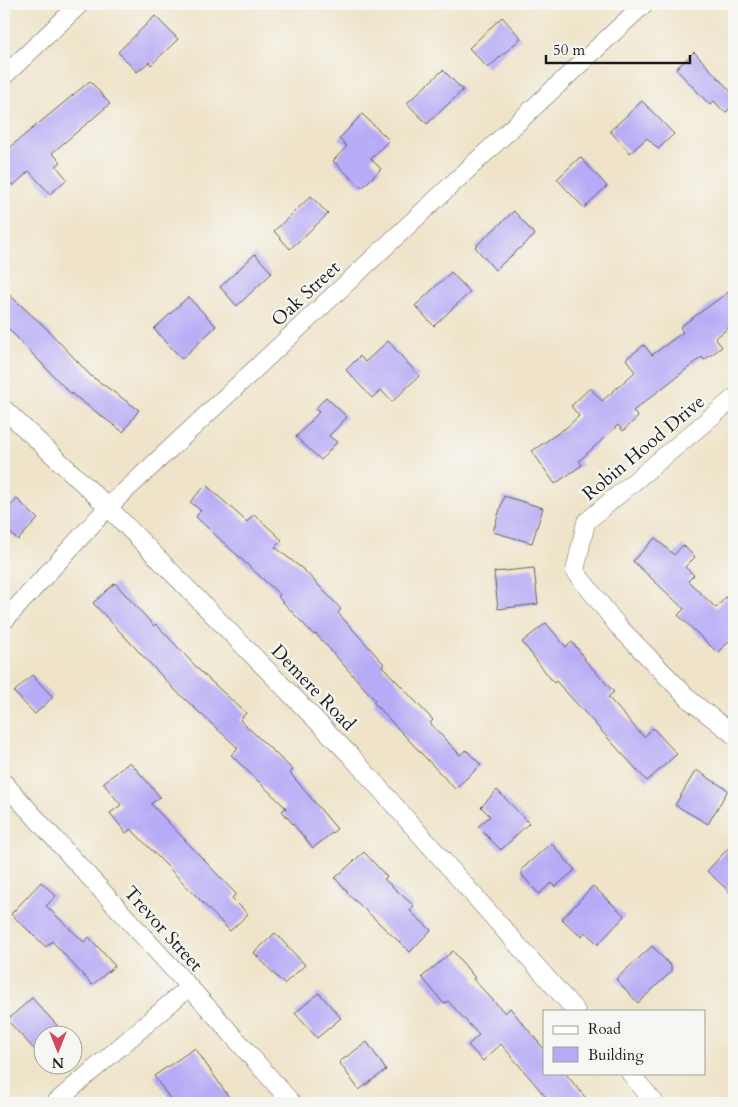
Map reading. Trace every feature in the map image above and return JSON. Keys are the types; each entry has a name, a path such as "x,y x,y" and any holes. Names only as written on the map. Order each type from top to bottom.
{"street":[{"path":"4,76 80,4"},
{"name":"Oak Street","path":"4,622 108,507 644,4"},
{"name":"Robin Hood Drive","path":"734,398 586,522 575,571 618,626 691,701 734,735"},
{"name":"Demere Road","path":"4,409 108,507 350,755 575,1010"},
{"name":"Trevor Street","path":"4,783 292,1103"},
{"path":"55,1103 189,987"},
{"path":"631,1074 654,1103"}],"building":[{"path":"155,16 178,39 151,65 149,62 137,72 118,52"},
{"path":"502,17 521,38 488,68 469,48"},
{"path":"694,52 734,95 734,105 725,113 714,101 710,105 676,69"},
{"path":"443,70 463,90 427,124 407,103"},
{"path":"90,81 110,104 52,153 61,162 56,166 67,179 50,194 29,171 13,186 4,176 4,152"},
{"path":"642,101 674,134 658,149 647,138 630,153 610,131"},
{"path":"362,114 389,140 371,159 381,169 362,188 333,161 347,146 339,139"},
{"path":"580,157 607,186 584,208 557,179"},
{"path":"311,196 328,214 290,249 274,231"},
{"path":"514,211 535,235 495,270 475,247"},
{"path":"255,254 272,273 237,306 220,287"},
{"path":"451,272 470,292 434,326 415,306"},
{"path":"734,288 734,324 715,338 722,347 704,360 702,357 633,411 638,417 623,431 618,425 579,461 582,465 555,484 532,451 567,427 579,416 571,406 590,388 602,401 635,372 626,359 644,345 652,355 683,332 680,327"},
{"path":"4,290 46,328 91,376 139,410 123,432 68,391 4,324"},
{"path":"188,297 216,326 182,359 154,329"},
{"path":"388,341 419,376 392,402 381,390 372,398 346,370 360,356 365,362"},
{"path":"326,397 347,417 329,436 337,442 321,460 296,437 319,412 315,409"},
{"path":"206,485 247,522 254,514 282,540 275,547 305,571 341,609 338,613 384,664 382,666 433,720 430,723 460,755 466,750 481,765 455,789 373,702 375,700 316,634 314,635 278,597 280,595 196,517 201,511 190,502"},
{"path":"504,496 543,508 532,543 493,532"},
{"path":"17,499 38,519 18,540 4,527 4,513"},
{"path":"655,538 674,555 683,545 695,557 685,567 694,575 688,581 716,608 734,588 734,636 718,653 678,615 684,609 633,561"},
{"path":"534,568 538,604 498,609 494,572"},
{"path":"115,583 154,626 156,624 201,672 246,713 240,720 293,770 290,773 337,829 313,848 282,811 286,808 231,755 238,748 175,690 93,603"},
{"path":"546,623 566,647 572,642 584,659 614,692 608,697 644,737 653,728 677,754 647,781 556,681 554,683 522,642"},
{"path":"32,675 53,697 35,714 14,692"},
{"path":"130,762 160,797 151,804 236,894 232,898 248,914 230,931 131,829 126,833 110,813 121,805 103,783"},
{"path":"696,770 728,790 708,824 675,805"},
{"path":"497,790 529,823 501,850 478,827 490,816 481,807"},
{"path":"734,842 734,896 707,871"},
{"path":"551,843 575,870 555,887 551,883 539,894 522,875 522,869"},
{"path":"364,852 387,877 384,879 414,906 410,911 431,930 410,952 347,893 335,878"},
{"path":"41,882 56,896 46,906 84,942 89,937 115,966 92,985 52,941 46,947 11,914"},
{"path":"593,886 625,916 598,944 585,932 581,937 562,919"},
{"path":"275,933 305,965 284,984 254,953"},
{"path":"652,946 671,966 671,972 638,1003 616,979"},
{"path":"453,951 475,978 473,979 505,1013 510,1008 543,1048 543,1074 566,1074 590,1103 551,1103 501,1044 483,1061 468,1045 479,1035 448,1001 444,1004 422,977"},
{"path":"319,993 341,1018 317,1038 295,1013"},
{"path":"32,998 56,1024 32,1024 32,1047 7,1020"},
{"path":"367,1042 386,1070 359,1090 339,1062"},
{"path":"195,1048 233,1103 173,1103 154,1076"}]}
